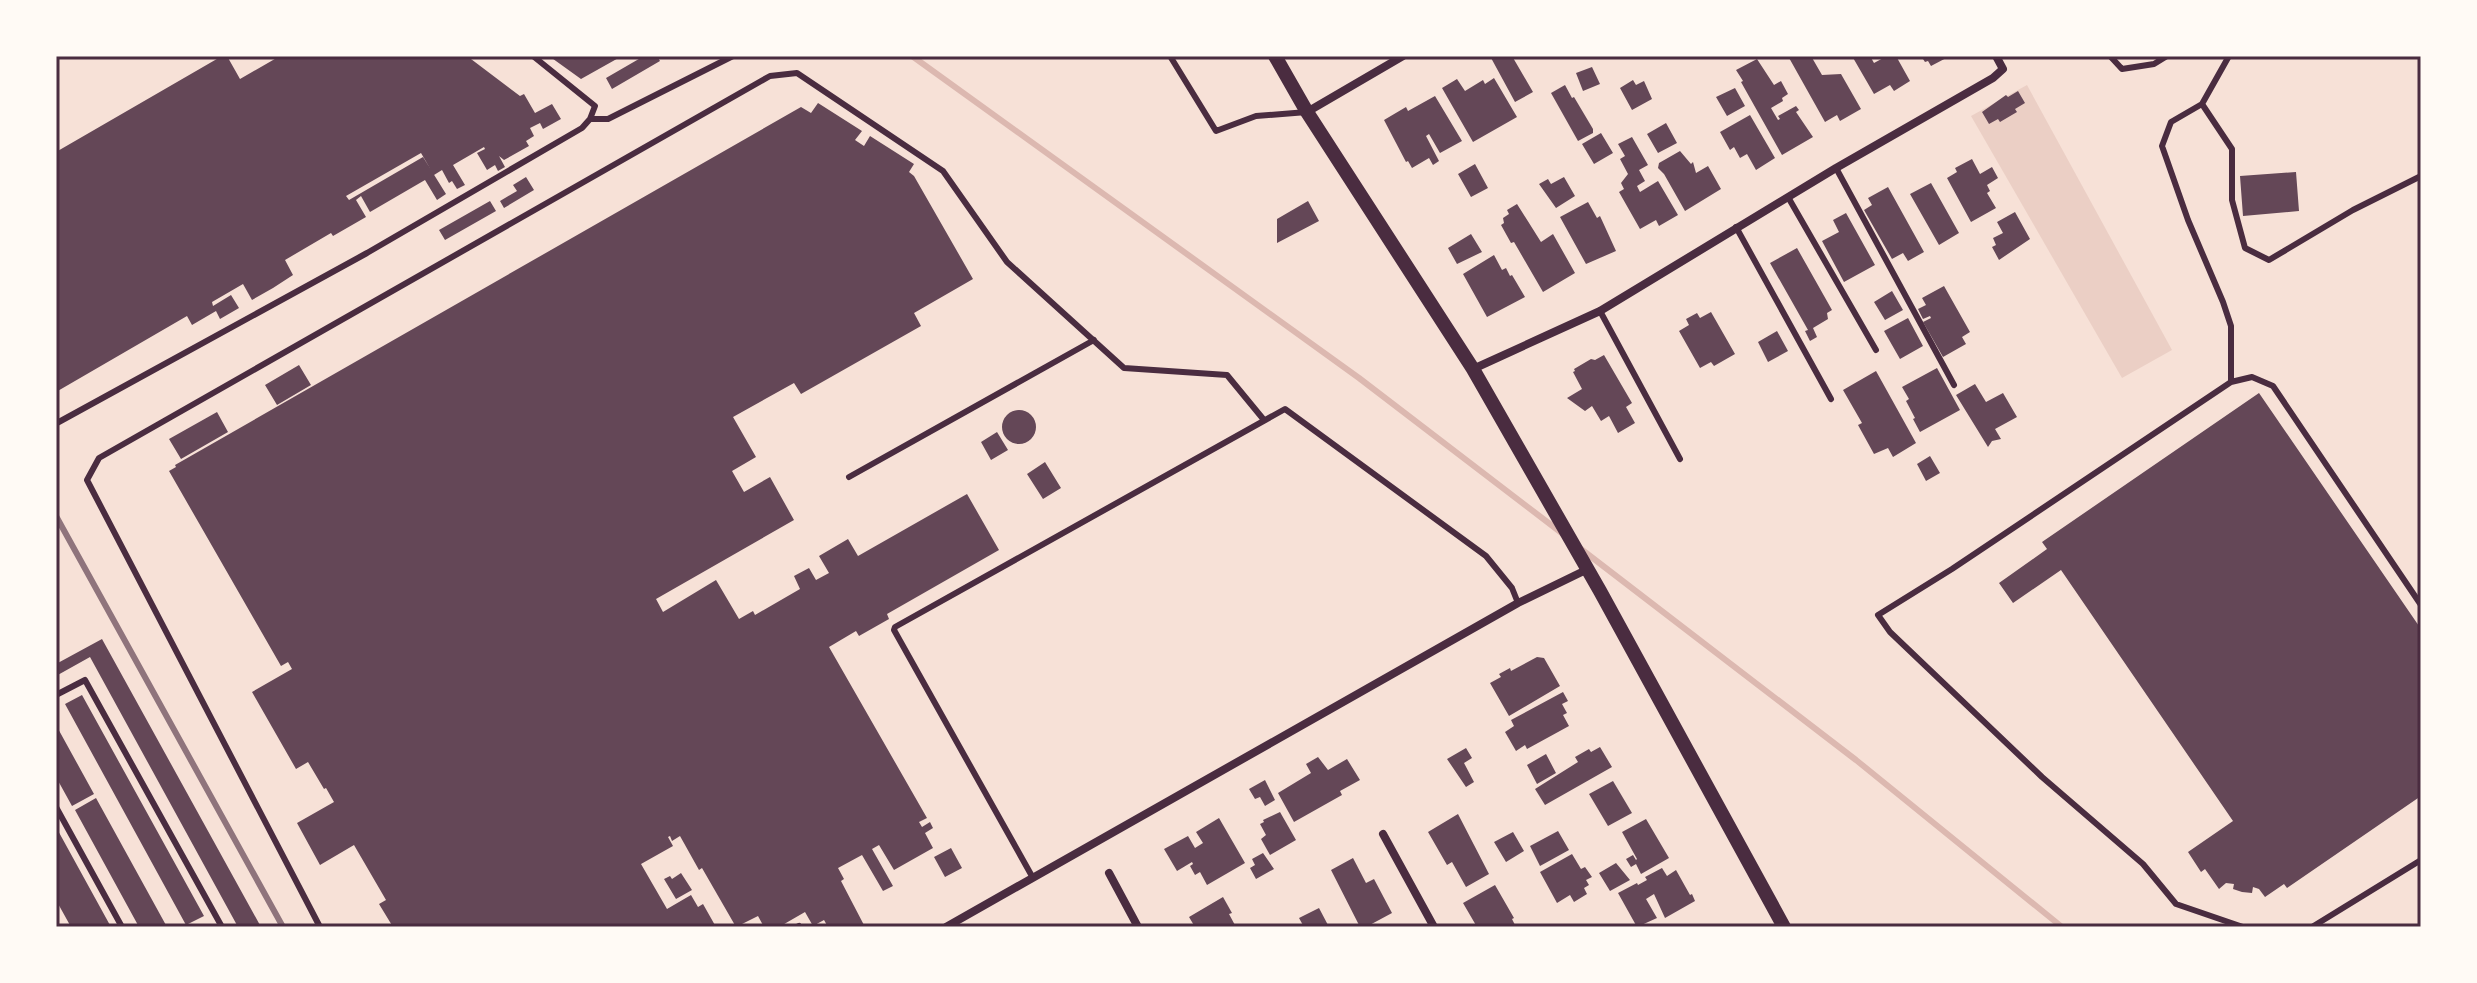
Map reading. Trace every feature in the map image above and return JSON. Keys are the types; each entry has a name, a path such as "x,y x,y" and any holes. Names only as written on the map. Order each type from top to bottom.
{"street":[{"path":"1275,56 1307,112 1473,369 1585,570 1600,591 1784,927"},
{"path":"1307,112 1403,56"},
{"path":"1473,369 1600,311 1736,227 1993,78 2003,69 1996,56"},
{"path":"946,927 1518,603 1585,570"},
{"path":"1383,834 1434,927"},
{"path":"1109,873 1138,927"}],"lane":[{"path":"56,421 367,253 582,128 595,106 533,56"},
{"path":"590,119 608,119 733,56"},
{"path":"1170,56 1216,131 1256,116 1307,112"},
{"path":"2110,56 2122,69 2154,64 2167,56"},
{"path":"2229,56 2202,104 2171,122 2162,146 2231,326 2231,382"},
{"path":"320,927 87,480 99,458 770,76 797,73 943,171 1007,262 1124,368 1227,375 1264,420"},
{"path":"2202,104 2232,149 2232,200 2245,248 2269,260 2353,210 2421,176"},
{"path":"1836,168 1954,385"},
{"path":"1788,197 1876,350"},
{"path":"1736,227 1831,399"},
{"path":"1600,311 1680,459"},
{"path":"849,477 1094,340"},
{"path":"2243,927 2176,904 2143,864 2042,777 1890,632 1878,615 2231,382 2252,377 2273,386 2421,605"},
{"path":"1033,878 894,627 1285,409 1486,556 1512,588 1518,603"},
{"path":"56,695 85,680 222,927"},
{"path":"56,807 122,927"},
{"path":"2312,927 2421,860"}],"shaded area":[{"path":"2027,85 2172,350 2122,378 1971,116"}],"building":[{"path":"222,56 227,56 240,79 280,56 467,56 520,96 524,94 535,113 552,104 561,119 543,129 540,123 530,128 534,136 526,141 529,146 504,160 499,156 505,167 498,171 495,165 487,170 477,153 484,147 453,165 465,185 457,189 452,181 449,183 442,170 434,175 446,194 437,200 425,180 370,212 361,196 356,200 366,217 285,260 293,275 273,288 252,300 243,284 212,302 213,306 231,295 239,308 220,319 216,311 192,325 187,316 56,392 56,152","holes":["421,153 430,169 423,157 349,200 346,196"]},
{"path":"549,56 622,56 581,79"},
{"path":"644,56 657,56 660,61 612,89 606,78"},
{"path":"1490,56 1512,56 1533,92 1515,102"},
{"path":"1788,56 1811,56 1822,75 1841,74 1861,109 1840,121 1837,115 1825,122"},
{"path":"1852,56 1870,56 1874,63 1887,56 1896,56 1910,81 1894,91 1890,85 1874,94"},
{"path":"1921,56 1950,56 1931,66"},
{"path":"1757,59 1774,85 1781,81 1788,94 1771,108 1778,120 1778,116 1796,106 1799,110 1796,112 1813,137 1782,155 1736,70"},
{"path":"1592,67 1600,84 1583,91 1576,73"},
{"path":"1494,78 1517,117 1473,142 1442,88 1457,79 1465,91 1483,80 1485,84"},
{"path":"1633,80 1636,85 1644,81 1652,99 1632,110 1620,88"},
{"path":"1565,85 1593,129 1593,133 1578,141 1551,93"},
{"path":"1735,88 1745,106 1727,116 1716,97"},
{"path":"2018,91 2025,103 2000,122 1998,119 1989,124 1982,112 2006,95 2008,97"},
{"path":"1435,96 1462,141 1440,153 1429,134 1426,136 1439,161 1433,165 1429,158 1412,168 1384,120"},
{"path":"818,103 862,131 855,140 864,146 870,136 914,164 909,172 973,279 914,313 921,326 801,394 794,383 733,417 756,457 732,471 744,492 770,477 794,520 656,599 663,612 716,580 739,619 753,611 755,615 800,589 794,576 809,568 816,580 829,573 819,556 848,539 858,556 967,494 999,550 887,614 889,619 859,636 856,631 829,647 927,818 919,822 922,827 930,822 933,828 925,833 933,848 894,870 879,845 872,849 893,886 883,891 862,855 838,868 844,879 841,881 865,927 828,927 824,920 813,926 805,912 779,927 764,927 758,916 736,927 680,836 672,841 670,836 673,846 641,864 667,909 691,895 698,907 703,904 716,927 393,927 379,904 386,900 354,845 320,865 297,823 334,802 308,762 296,769 252,692 292,669 288,662 281,666 169,471 801,107 811,113"},
{"path":"1750,115 1775,158 1756,170 1747,154 1740,158 1734,147 1730,150 1720,132"},
{"path":"1666,123 1677,143 1658,153 1647,134"},
{"path":"1601,133 1613,153 1594,164 1582,144"},
{"path":"1632,137 1648,165 1639,170 1645,181 1637,186 1640,192 1658,181 1678,215 1659,226 1656,220 1640,229 1619,192 1624,189 1621,183 1628,174 1620,159 1625,156 1618,144"},
{"path":"1680,151 1691,164 1693,162 1696,173 1708,166 1721,189 1685,211 1658,168 1659,163"},
{"path":"1972,159 1980,174 1992,167 1998,178 1987,185 1990,191 1987,193 1996,208 1971,222 1947,178 1957,172 1955,168"},
{"path":"1475,164 1488,188 1471,197 1458,174"},
{"path":"2296,172 2299,211 2243,216 2240,176"},
{"path":"526,177 534,190 504,208 500,201 517,191 513,185"},
{"path":"1564,177 1575,196 1556,208 1539,184 1548,179 1551,184"},
{"path":"1931,183 1959,233 1939,245 1910,194"},
{"path":"1888,187 1924,252 1908,261 1903,253 1892,259 1864,210 1872,205 1868,198"},
{"path":"490,201 496,211 445,240 439,230"},
{"path":"1308,201 1319,221 1277,243 1277,219"},
{"path":"1588,202 1597,218 1600,216 1616,251 1586,264 1560,217"},
{"path":"1517,204 1541,242 1553,234 1575,273 1543,292 1501,225 1503,218 1509,214 1507,210"},
{"path":"2015,212 2030,239 1999,260 1992,247 1996,245 1993,238 2003,233 1997,222"},
{"path":"1846,213 1875,265 1844,282 1822,241 1839,232 1833,220"},
{"path":"1471,234 1482,252 1457,264 1448,248"},
{"path":"1797,248 1832,310 1827,313 1828,319 1813,328 1817,337 1810,341 1805,331 1808,330 1770,263"},
{"path":"1494,255 1502,270 1506,268 1512,275 1525,297 1487,317 1463,274"},
{"path":"1944,286 1970,332 1962,337 1966,344 1943,357 1923,322 1930,316 1923,319 1918,309 1926,305 1922,298"},
{"path":"1892,291 1903,310 1885,320 1874,302"},
{"path":"1711,312 1735,354 1714,366 1711,362 1700,368 1679,331 1689,325 1686,319 1697,313 1700,318"},
{"path":"1908,318 1923,346 1900,359 1884,331"},
{"path":"1777,331 1788,351 1768,362 1758,342"},
{"path":"1604,355 1632,403 1626,407 1635,423 1618,433 1609,416 1601,421 1592,406 1585,411 1567,398 1582,389 1574,369"},
{"path":"299,365 311,385 277,405 265,385"},
{"path":"1937,368 1960,410 1920,432 1902,387"},
{"path":"1876,371 1916,443 1893,457 1888,448 1874,454 1858,425 1862,423 1843,390"},
{"path":"1975,384 1986,402 2003,393 2017,417 1995,429 2001,439 1992,441 1988,447 1956,395"},
{"path":"2259,393 2421,629 2421,796 2287,888 2284,884 2265,897 2253,887 2252,893 2233,889 2234,884 2226,883 2219,889 2205,869 2201,872 2188,852 2233,821 2061,570 2013,603 1999,583 2047,549 2042,542"},
{"path":"1019,410 1031,415 1036,427 1031,439 1019,444 1007,439 1002,427 1007,415"},
{"path":"217,412 228,432 181,459 169,439"},
{"path":"997,432 1008,450 991,460 981,442"},
{"path":"1930,456 1940,473 1926,481 1917,464"},
{"path":"1045,462 1061,488 1043,499 1027,474"},
{"path":"102,639 261,927 238,927 90,657 56,676 56,664"},
{"path":"1537,657 1544,658 1560,686 1509,716 1490,683 1501,677 1499,674"},
{"path":"1563,692 1568,701 1562,704 1567,713 1563,715 1569,726 1527,749 1525,745 1516,751 1505,732 1514,726 1511,720"},
{"path":"82,695 204,916 186,925 65,704"},
{"path":"56,725 94,794 72,806 56,777"},
{"path":"1600,747 1612,767 1545,805 1535,789 1578,762 1575,757"},
{"path":"1466,748 1472,758 1464,763 1474,782 1466,787 1447,759"},
{"path":"1546,754 1556,773 1537,784 1527,765"},
{"path":"1318,757 1328,770 1347,759 1360,780 1340,791 1342,795 1294,822 1278,793 1311,773 1306,764"},
{"path":"1265,780 1275,800 1265,806 1260,797 1255,799 1249,789"},
{"path":"1613,781 1632,813 1608,826 1589,794"},
{"path":"96,798 167,927 139,927 75,810"},
{"path":"1280,812 1296,840 1270,855 1261,839 1266,835 1260,824"},
{"path":"1458,814 1489,874 1466,887 1452,862 1447,865 1428,832"},
{"path":"1219,818 1245,863 1207,885 1200,872 1195,875 1190,866 1192,862 1177,871 1164,849 1188,836 1195,848 1203,843 1196,832"},
{"path":"1646,819 1669,858 1641,874 1636,864 1631,867 1626,859 1633,855 1637,859 1622,832"},
{"path":"56,827 111,927 71,927 56,900"},
{"path":"1558,831 1569,850 1540,866 1530,846"},
{"path":"1513,832 1524,851 1506,862 1494,842"},
{"path":"951,848 962,868 945,877 934,857"},
{"path":"1263,853 1274,869 1256,879 1250,868 1255,865 1252,859"},
{"path":"1572,854 1581,869 1585,867 1592,877 1586,880 1589,885 1584,888 1587,894 1574,902 1570,895 1557,903 1540,872"},
{"path":"1353,858 1366,883 1374,879 1392,913 1366,927 1360,927 1331,870"},
{"path":"1616,863 1630,880 1610,891 1599,873"},
{"path":"1662,868 1667,876 1676,870 1695,901 1665,918 1654,894 1646,899 1657,918 1637,927 1618,893 1647,880 1645,877"},
{"path":"681,873 692,890 676,899 664,879 670,876 672,879"},
{"path":"1495,885 1516,927 1477,927 1463,903"},
{"path":"1223,897 1236,927 1195,927 1189,917"},
{"path":"1319,908 1329,927 1304,927 1299,918"}],"waterway":[{"path":"912,56 1359,378 1563,534"},
{"path":"1581,549 1856,760 2062,927"}],"railway":[{"path":"56,516 283,927"}]}
